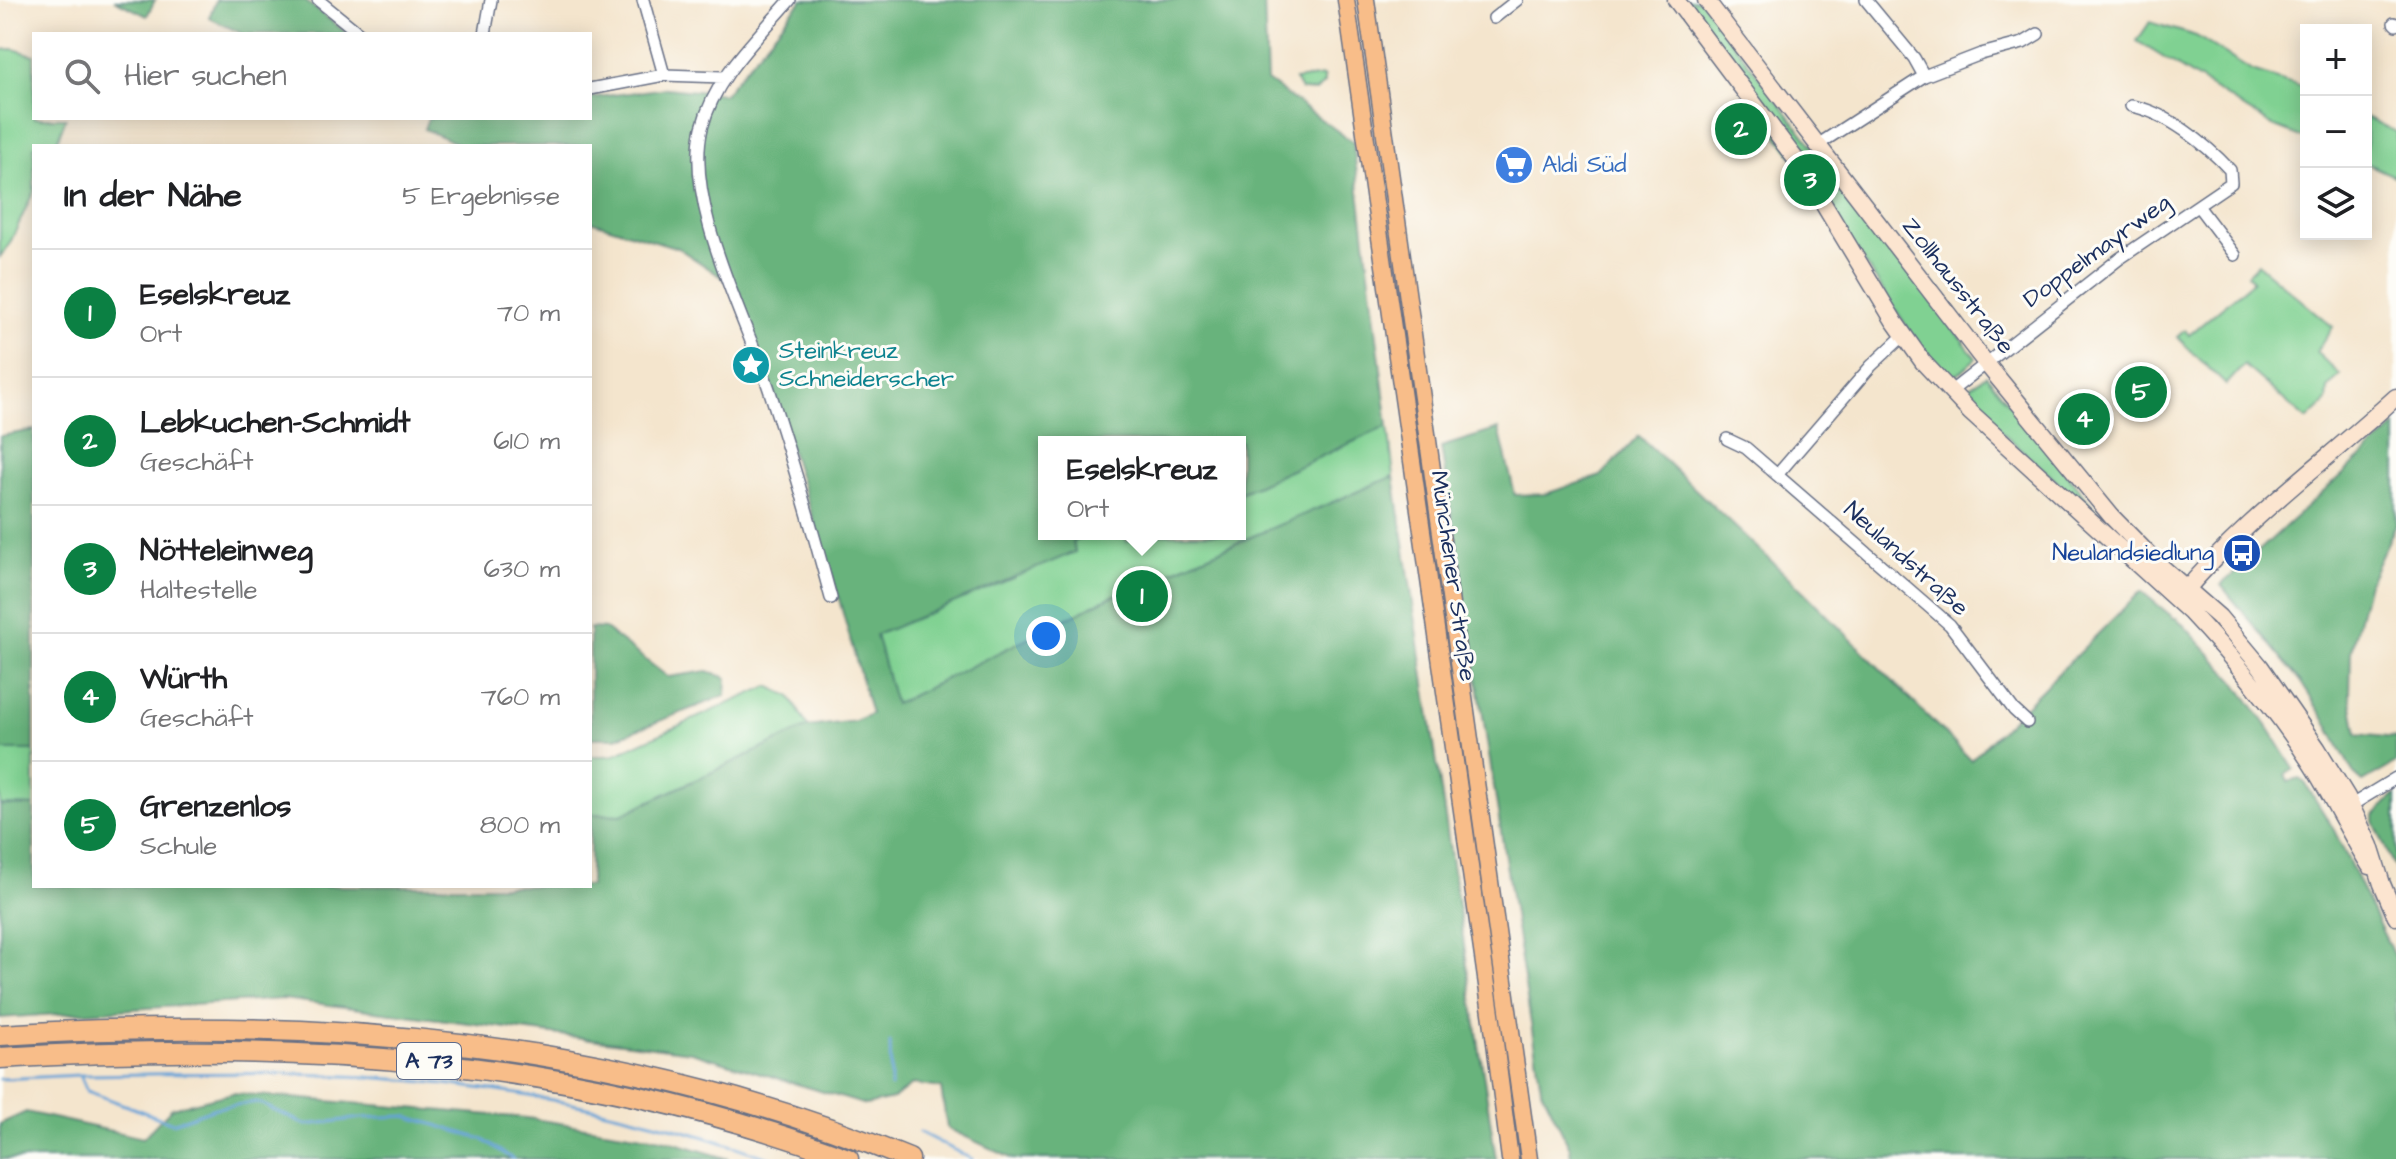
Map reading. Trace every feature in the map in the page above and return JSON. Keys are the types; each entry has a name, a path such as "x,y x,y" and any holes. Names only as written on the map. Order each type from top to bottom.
{"highway":[{"name":"A 73","path":"0,1035 153,1029 263,1029 382,1035 482,1045 594,1063 670,1080 780,1112 905,1157"},
{"name":"A 73","path":"0,1058 113,1052 282,1052 383,1057 481,1067 595,1086 670,1104 784,1136 848,1159"}],"main road":[{"name":"Münchener Straße","path":"1346,0 1510,1159"},
{"name":"Münchener Straße","path":"1366,0 1529,1159"},
{"name":"Zollhausstraße","path":"1676,0 1800,165 1903,336 1950,392 2052,489 2123,541 2182,594 2208,631 2267,700 2346,808 2396,917"},
{"name":"Zollhausstraße","path":"1706,0 2123,541"},
{"path":"2182,594 2245,530 2396,397"}],"street":[{"path":"320,0 358,32"},
{"path":"485,32 491,0"},
{"path":"643,0 664,75"},
{"path":"790,0 723,77 708,107 701,131 699,185 722,263 778,415 831,598"},
{"path":"1494,18 1517,0"},
{"path":"1866,0 1914,58 1924,76"},
{"path":"1819,144 1924,76 1981,54 2023,43 2038,34"},
{"path":"592,89 664,75 723,77"},
{"name":"Doppelmayrweg","path":"1950,392 2119,259 2231,183 2230,170 2200,142 2147,109 2131,106"},
{"name":"Doppelmayrweg","path":"2198,206 2235,255"},
{"path":"1777,475 1871,366 1903,336"},
{"name":"Neulandstraße","path":"1727,439 1746,448 1950,625 2014,710 2027,722"},
{"path":"2346,808 2396,778"}],"green space":[{"path":"114,0 155,0 147,16"},
{"path":"216,0 304,0 345,32 239,32 209,18"},
{"path":"802,0 1264,0 1267,81 1353,142 1388,426 1246,490 1246,436 1038,436 1038,540 1077,540 1073,542 1075,552 876,635 895,704 1108,598 1394,476 1496,1159 1013,1159 947,1128 941,1088 913,1084 893,1099 866,1105 691,1052 283,999 0,1018 0,805 32,806 32,888 592,888 592,814 621,815 808,727 855,721 871,714 837,592 738,288 678,248 592,222 592,144 458,144 424,129 427,120 592,120 592,98 667,88 724,94"},
{"path":"1679,0 1700,0 1976,358 1950,381 1944,383 1818,192"},
{"path":"2150,22 2196,36 2252,71 2300,86 2300,137 2275,127 2137,41"},
{"path":"13,49 32,54 32,120 65,120 56,144 32,144 32,195 10,243 0,257 0,50"},
{"path":"1324,76 1324,83 1316,91 1301,90 1295,80"},
{"path":"2372,120 2396,132 2396,177 2372,166"},
{"path":"2258,264 2333,327 2316,352 2340,375 2328,388 2327,401 2307,420 2244,365 2226,385 2177,337 2185,330 2189,335 2253,281 2248,274"},
{"path":"1986,375 2117,536 1960,394"},
{"path":"1388,426 1394,476 1246,539 1246,490"},
{"path":"2396,426 2396,525 2367,586 2351,651 2350,695 2357,734 2396,738 2396,763 2363,782 2354,774 2300,681 2221,585"},
{"path":"1499,429 1515,495 1545,494 1601,476 1639,436 1804,592 1971,760 2141,591 2177,618 2234,680 2268,727 2294,769 2285,775 2288,782 2299,779 2305,783 2333,828 2396,960 2396,1159 1571,1159 1570,1148 1541,1088 1441,447"},
{"path":"32,430 32,750 0,750 0,436"},
{"path":"1077,540 1244,540 1108,598 895,705 875,634 1075,552 1073,542"},
{"path":"592,628 605,629 668,677 708,671 727,678 726,695 616,738 592,738"},
{"path":"768,686 790,696 808,727 621,815 592,814 592,756 611,756"},
{"path":"0,750 32,750 32,806 0,805"},
{"path":"2396,794 2396,871 2374,822 2374,815"},
{"path":"233,1093 527,1118 662,1139 729,1159 0,1159 0,1124 26,1112 143,1138 172,1108"}],"waterway":[{"path":"890,1042 891,1087"},
{"path":"80,1075 295,1074 469,1087 622,1115 722,1142 771,1159"},
{"path":"0,1079 80,1075 87,1091 173,1123 215,1108 257,1102 306,1125 406,1116 482,1139 513,1159"},
{"path":"919,1132 972,1159"}],"place":[{"name":"Lebkuchen-Schmidt","path":"1741,129"},
{"name":"Aldi Süd","path":"1514,165"},
{"name":"Nötteleinweg","path":"1810,180"},
{"name":"Steinkreuz Schneiderscher","path":"751,365"},
{"name":"Grenzenlos","path":"2141,392"},
{"name":"Würth","path":"2084,419"},
{"name":"Neulandsiedlung","path":"2242,553"},
{"name":"Eselskreuz","path":"1142,596"}]}
